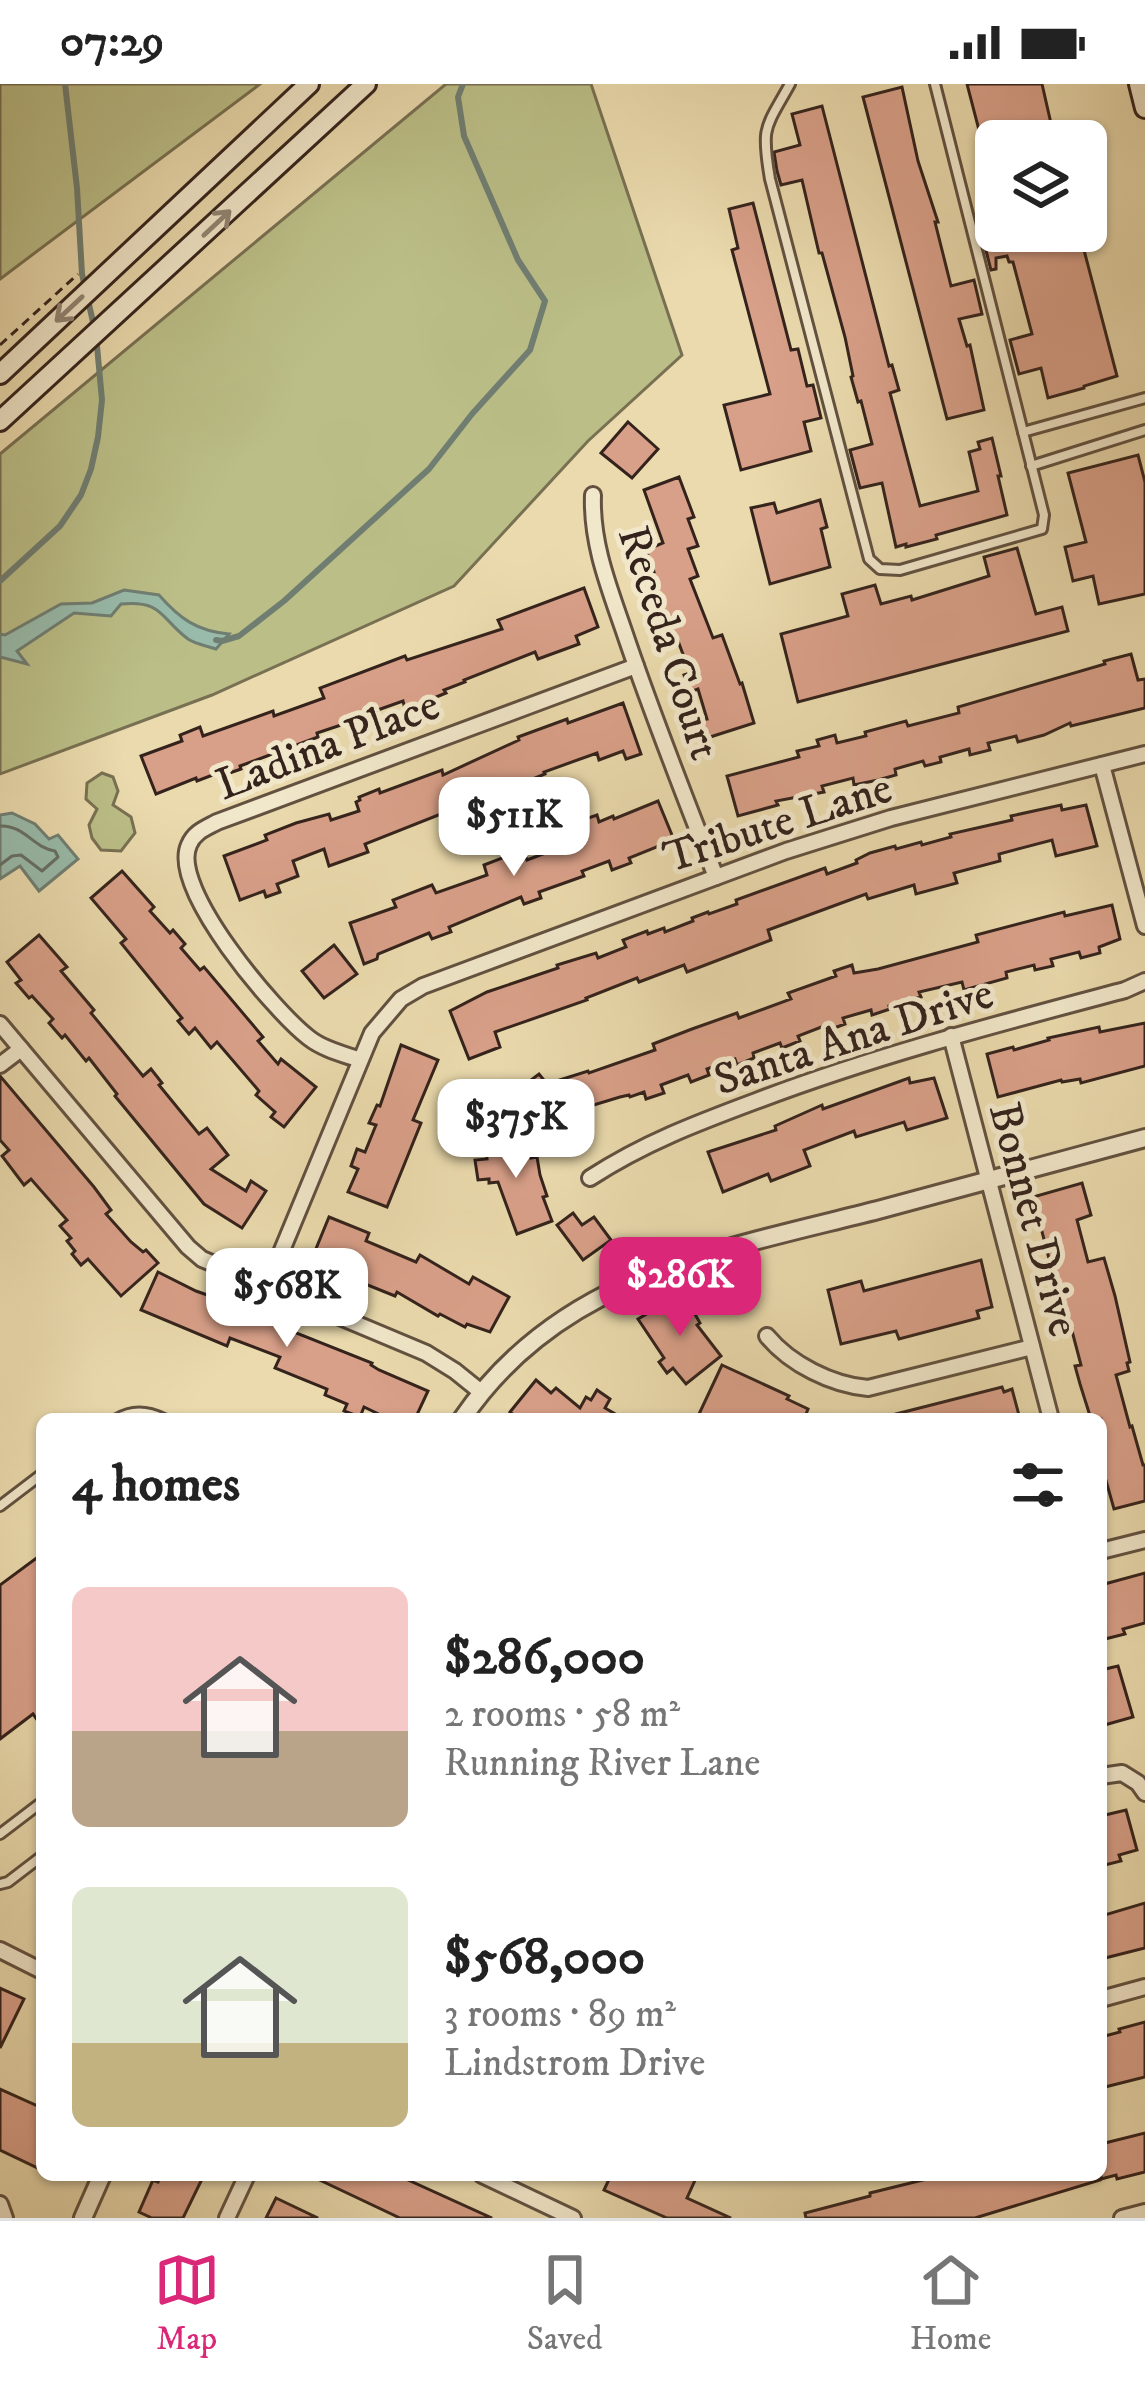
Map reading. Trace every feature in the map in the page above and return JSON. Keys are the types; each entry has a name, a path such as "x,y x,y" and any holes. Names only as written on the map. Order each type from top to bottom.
{"main road":[{"path":"0,374 309,84"},
{"path":"0,422 366,84"},
{"path":"1139,84 1145,108"}],"street":[{"name":"Receda Court","path":"592,495 596,544 636,666 716,877"},
{"name":"Ladina Place","path":"360,1060 313,1042 222,940 191,886 185,865 188,847 198,832 636,666"},
{"name":"Tribute Lane","path":"268,1284 372,1033 401,999 423,986 786,850 891,818 1145,754"},
{"path":"1102,765 1145,926"},
{"name":"Santa Ana Drive","path":"590,1178 660,1138 880,1056 1145,981"},
{"path":"0,1024 202,1258 426,1353 481,1392"},
{"name":"Bonnet Drive","path":"951,1036 1049,1413"},
{"path":"0,1065 21,1049"},
{"path":"467,1413 481,1392 538,1336 650,1273 1145,1138"},
{"path":"767,1336 782,1354 848,1387 868,1388 1032,1348"},
{"path":"1107,1550 1145,1540"},
{"path":"1107,1775 1122,1773 1145,1793"},
{"path":"0,1950 36,1968"},
{"path":"1107,1997 1145,1987"},
{"path":"82,2218 99,2181"},
{"path":"227,2218 244,2181"},
{"path":"496,2181 573,2218"},
{"path":"0,2204 5,2218"},
{"path":"1122,2218 1145,2212"}],"lane":[{"path":"790,84 766,125 770,179 869,559 880,569 900,570 1042,530 1044,515 935,84"},
{"path":"1023,432 1145,398"},
{"path":"1031,466 1145,430"},
{"path":"0,1505 36,1478"},
{"path":"0,1834 36,1807"},
{"path":"0,1884 36,1861"}],"path":[{"path":"0,345 89,264"}],"green space":[{"path":"0,84 260,84 0,279"},
{"path":"446,84 591,84 682,355 588,441 454,586 212,695 0,774 0,454"},
{"path":"102,773 113,777 118,791 113,805 131,817 135,833 121,851 101,850 92,838 89,825 97,809 86,799 87,783"}],"water":[{"path":"124,590 159,595 190,622 229,634 216,649 198,644 153,608 121,604 111,616 74,613 17,651 27,664 0,657 0,634 61,604 92,603"},
{"path":"12,813 35,824 49,839 58,835 78,859 39,891 20,866 0,879 0,815"}],"building":[{"path":"967,84 1042,84 1050,120 976,120"},
{"path":"902,87 951,286 974,280 982,314 959,319 970,345 984,410 947,419 863,97"},
{"path":"822,106 899,390 890,393 920,506 978,491 969,452 980,449 978,442 992,438 1001,476 1007,515 906,547 896,547 882,483 860,488 850,450 872,444 851,377 845,337 802,180 781,185 777,171 774,152 800,145 792,114"},
{"path":"753,203 791,350 798,349 821,418 804,422 811,451 741,470 724,405 770,394 732,250 738,248 729,209"},
{"path":"986,252 1085,252 1117,376 1048,398 1041,368 1019,374 1010,340 1032,334 1013,262 1007,256 996,258 996,269 991,270"},
{"path":"628,422 658,449 632,478 601,453"},
{"path":"1138,455 1145,482 1145,594 1099,604 1093,576 1073,581 1065,547 1086,542 1068,473"},
{"path":"679,477 694,517 688,519 698,546 688,549 698,576 690,579 713,638 722,635 754,723 707,738 698,689 690,692 684,675 690,673 678,641 672,643 665,625 669,624 647,575 654,572 646,550 663,543 644,490"},
{"path":"820,500 830,567 770,584 751,508 774,503 777,513"},
{"path":"1017,548 1036,614 1062,607 1068,631 798,702 781,634 848,616 842,594 875,585 881,604 911,596 912,600 989,576 984,557"},
{"path":"584,588 598,627 576,636 579,644 538,659 535,652 405,709 403,701 375,711 378,719 360,726 358,720 317,733 318,737 241,769 196,778 156,794 141,756 182,741 180,735 200,727 203,736 324,698 320,688 405,656 407,660 502,629 498,620"},
{"path":"1131,654 1138,680 1145,679 1145,708 1070,723 1018,742 1016,736 988,743 990,750 970,755 969,749 925,766 923,761 878,780 854,785 853,778 822,786 824,792 776,801 778,805 738,816 727,776 799,757 797,751 819,746 817,740 835,735 837,743 906,721 908,726 959,713 958,707"},
{"path":"623,703 641,754 626,759 623,751 599,760 597,753 544,772 501,792 504,801 465,816 461,806 365,844 368,852 329,866 324,849 293,861 298,876 277,884 280,892 266,897 264,891 240,900 224,856 296,823 329,814 331,820 359,811 359,797 379,789 380,793 442,770 443,775 518,737"},
{"path":"658,801 674,840 612,870 609,861 582,871 584,876 539,892 541,898 524,904 521,897 449,927 451,932 432,939 429,933 364,964 350,923 396,907 393,900 432,885 436,893 487,875 484,865 523,850 527,860 559,848 555,838 572,831 568,821 597,815 599,822 614,819"},
{"path":"1061,805 1062,810 1086,805 1097,846 1056,856 1052,840 999,854 1000,861 954,873 957,883 916,894 914,885 868,899 866,894 768,930 771,940 687,972 684,965 639,982 637,978 495,1032 500,1047 469,1059 450,1011 557,965 596,953 598,958 626,947 623,940 647,931 664,928 665,932 825,868 827,874 870,853 922,845"},
{"path":"122,871 154,907 150,911 185,944 181,948 200,970 204,967 263,1037 258,1041 278,1064 281,1059 316,1087 284,1127 271,1117 275,1112 256,1095 259,1091 217,1042 211,1048 195,1028 189,1034 178,1021 182,1018 91,898"},
{"path":"1112,905 1120,939 1099,947 1100,953 1051,959 1053,966 1006,972 1007,978 964,990 962,982 919,992 921,997 872,1015 871,1010 843,1018 845,1024 826,1031 824,1026 782,1048 780,1043 753,1053 754,1058 737,1065 735,1059 707,1069 709,1075 691,1082 688,1075 661,1085 664,1093 646,1099 644,1092 620,1097 567,1113 554,1123 550,1118 532,1132 506,1099 539,1074 547,1084 589,1073 655,1050 653,1044 692,1029 791,999 788,993 836,976 834,971 852,965 854,973 878,969 978,942 976,935"},
{"path":"39,935 67,967 61,971 94,1010 91,1013 143,1076 151,1069 199,1134 207,1128 228,1155 211,1169 246,1191 251,1181 266,1191 242,1228 204,1204 89,1058 86,1061 65,1035 62,1038 49,1023 53,1019 16,983 21,980 7,962"},
{"path":"334,945 357,974 324,998 302,971"},
{"path":"1145,1023 1145,1066 1081,1083 1080,1079 1061,1080 998,1097 987,1054 1099,1027 1100,1032"},
{"path":"401,1045 438,1060 413,1120 421,1123 387,1207 348,1192 358,1169 351,1166 357,1149 365,1152 376,1125 369,1123 380,1106"},
{"path":"0,1076 94,1187 111,1210 106,1214 158,1263 121,1296 88,1259 81,1265 67,1241 71,1238 60,1226 67,1220 31,1179 24,1185 2,1156 9,1150 0,1140"},
{"path":"909,1078 910,1083 934,1078 947,1118 907,1130 904,1122 856,1137 854,1131 804,1150 810,1166 771,1181 768,1174 723,1192 708,1152 776,1130 775,1126 822,1105 823,1109"},
{"path":"528,1135 552,1221 517,1234 498,1182 478,1180 475,1160 487,1159 485,1141"},
{"path":"1082,1183 1091,1215 1077,1220 1088,1262 1104,1258 1130,1362 1129,1371 1116,1375 1145,1465 1145,1501 1114,1509 1107,1484 1107,1413 1089,1413 1075,1366 1081,1365 1033,1197"},
{"path":"573,1213 582,1225 594,1217 611,1240 583,1260 557,1225"},
{"path":"329,1217 369,1233 366,1241 416,1262 420,1255 469,1284 473,1277 509,1297 490,1332 465,1327 397,1292 395,1296 328,1269 330,1264 313,1256"},
{"path":"981,1260 992,1307 977,1311 979,1318 899,1339 896,1331 841,1344 828,1290 861,1281 864,1291"},
{"path":"158,1272 273,1318 271,1323 428,1391 418,1413 376,1413 364,1407 362,1413 349,1413 344,1411 347,1404 325,1395 327,1389 275,1368 280,1357 230,1338 227,1346 141,1310"},
{"path":"683,1293 697,1325 721,1356 686,1384 673,1368 667,1373 659,1362 664,1358 638,1319"},
{"path":"722,1365 808,1409 806,1413 699,1413"},
{"path":"536,1380 551,1393 556,1388 580,1408 597,1390 610,1399 605,1408 614,1413 511,1413"},
{"path":"1002,1387 1004,1392 1012,1389 1018,1413 900,1413"},
{"path":"36,1558 36,1718 33,1714 0,1739 0,1585"},
{"path":"1145,1573 1145,1623 1107,1638 1107,1583"},
{"path":"1118,1666 1133,1717 1107,1724 1107,1669"},
{"path":"1126,1810 1137,1850 1107,1864 1107,1815"},
{"path":"1145,1903 1145,1948 1107,1958 1107,1914"},
{"path":"0,1988 24,1999 0,2048"},
{"path":"1145,2022 1145,2077 1107,2086 1107,2035"},
{"path":"0,2089 36,2105 36,2167 0,2150"},
{"path":"1145,2133 1145,2172 1107,2177 1107,2142"},
{"path":"153,2181 201,2181 183,2218 152,2218 139,2212"},
{"path":"322,2181 410,2181 492,2218 400,2218"},
{"path":"608,2181 695,2181 687,2198 731,2218 667,2218 604,2190"},
{"path":"919,2181 1097,2181 975,2218 806,2218 805,2213"},
{"path":"276,2198 318,2218 266,2218"}],"waterway":[{"path":"0,581 60,526 81,495 98,437 102,400 96,335 82,274 65,84"},
{"path":"216,640 239,636 284,601 429,469 530,350 545,301 518,260 464,136 458,97 463,84"}]}
